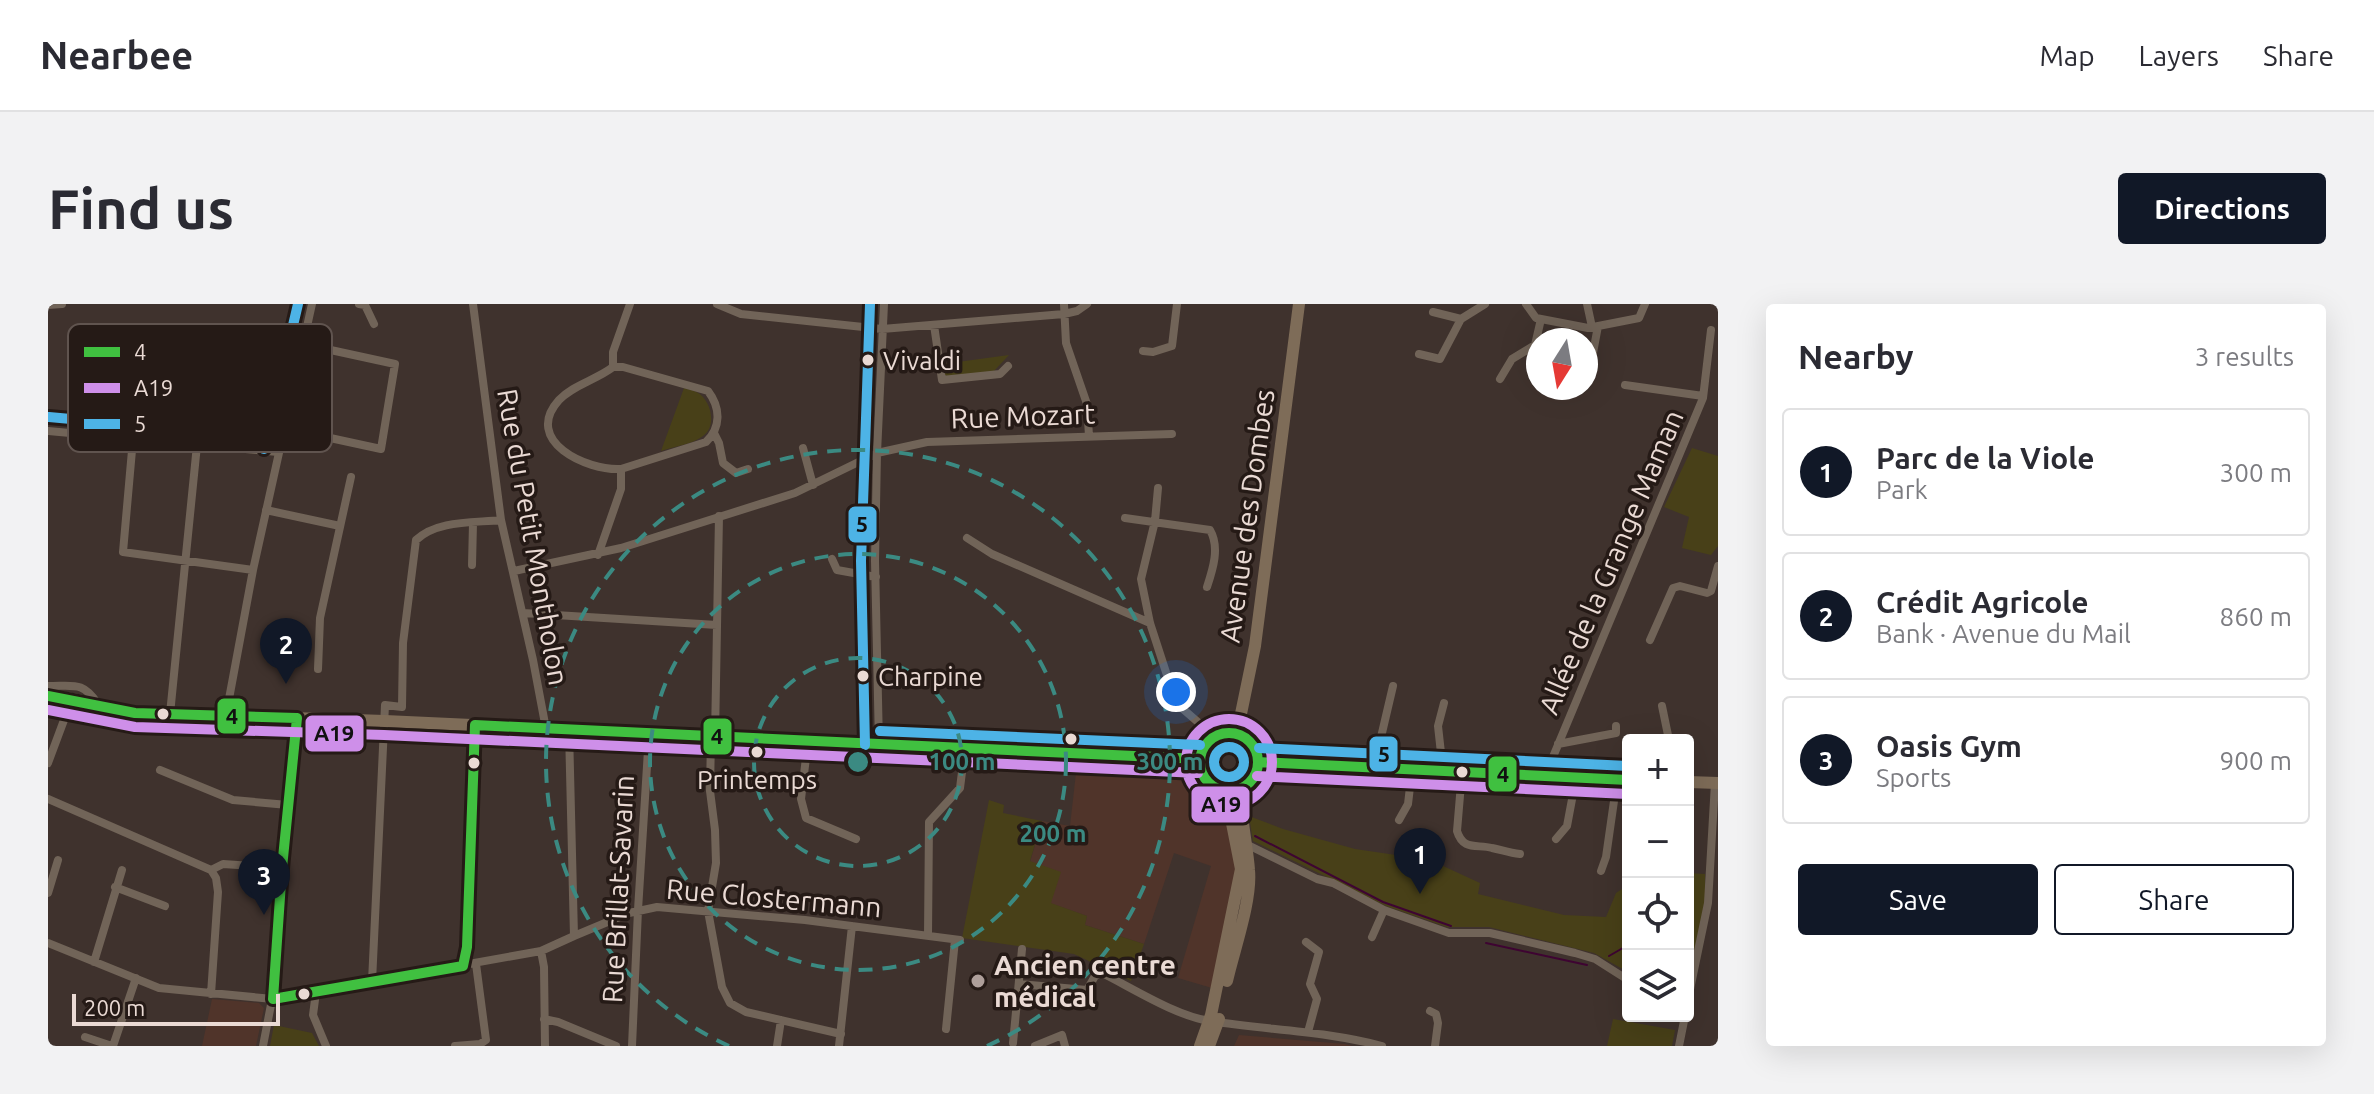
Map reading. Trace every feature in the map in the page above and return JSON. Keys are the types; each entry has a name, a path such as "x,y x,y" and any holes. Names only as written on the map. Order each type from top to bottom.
{"main road":[{"name":"Avenue des Dombes","path":"1237,733 1255,646 1299,304"},
{"path":"48,696 64,696 113,709 170,714 385,721 1199,759"},
{"path":"1219,790 1243,788 1254,777 1258,755 1250,741 1237,733 1214,736 1203,746 1199,759 1202,775 1219,790 1229,808 1242,846"},
{"path":"1258,762 1622,780"},
{"path":"1694,782 1717,783"},
{"path":"1209,1046 1239,889 1243,788"},
{"path":"1200,1046 1214,1021"}],"street":[{"path":"48,305 62,304"},
{"path":"308,324 312,304"},
{"path":"359,304 365,305 374,324"},
{"name":"Rue du Petit Montholon","path":"473,304 501,520 546,729"},
{"path":"613,367 613,352 630,304"},
{"path":"717,304 741,314 882,329 1064,309 1077,311 1087,304"},
{"path":"879,745 877,453 884,304"},
{"path":"1143,351 1153,352 1172,346 1177,304"},
{"path":"1419,354 1440,359 1461,319 1485,304"},
{"path":"1526,304 1536,318 1595,326 1639,318 1645,304"},
{"path":"1587,304 1595,326"},
{"path":"1064,309 1066,343 1087,404 1089,436"},
{"path":"1433,312 1461,319"},
{"path":"1500,379 1512,359 1535,345 1541,319"},
{"path":"934,325 942,380 1000,374 1008,366"},
{"name":"Allée de la Grange Maman","path":"1545,776 1703,396 1711,330"},
{"path":"332,350 395,364 381,449 332,438"},
{"path":"613,367 623,367 708,391 717,408 718,427 714,433 706,442 610,470 566,455 557,448 549,425 553,408 566,393 613,367"},
{"name":"Allée de la Grange Maman","path":"1625,385 1703,396"},
{"path":"48,431 68,433"},
{"path":"714,433 723,463 736,473 748,469"},
{"name":"Rue Mozart","path":"514,571 598,555 813,485 877,453 927,442 1172,434"},
{"path":"803,448 813,485"},
{"path":"132,452 123,552 253,570"},
{"path":"170,714 196,452"},
{"path":"226,715 278,452"},
{"path":"598,555 621,489 621,469"},
{"path":"318,669 320,618 351,477"},
{"path":"1158,488 1155,521 1141,579 1150,623 1176,703 1214,736"},
{"path":"266,510 340,526"},
{"path":"719,516 710,791 716,863 708,911 722,987 730,1003 746,1012 841,1034"},
{"path":"1125,518 1210,530 1216,540 1207,587"},
{"path":"372,982 385,705 402,707 403,643 416,540 425,531 436,527 501,520"},
{"path":"472,565 473,523"},
{"path":"967,538 992,554 1150,623"},
{"path":"832,559 837,570 876,577"},
{"path":"1650,640 1673,588 1680,586 1707,593 1711,591 1718,566"},
{"path":"523,613 717,625"},
{"path":"48,686 82,686 90,691 98,704"},
{"path":"1374,767 1393,686"},
{"path":"1443,771 1438,726 1444,703"},
{"path":"1662,706 1668,734"},
{"path":"48,711 103,714 113,709"},
{"path":"48,763 67,712"},
{"path":"263,1046 273,999 297,718"},
{"path":"463,966 467,947 475,725"},
{"name":"Allée de la Grange Maman","path":"1558,744 1616,733 1616,726"},
{"path":"569,730 574,936"},
{"name":"Rue Brillat-Savarin","path":"632,1046 649,734"},
{"path":"808,741 801,799 806,818 856,839"},
{"path":"928,935 929,822 960,788 965,748"},
{"path":"160,770 233,800 288,805"},
{"path":"1399,820 1408,804 1412,770"},
{"path":"1462,772 1459,839 1471,847 1520,854"},
{"path":"1556,839 1567,826 1576,778"},
{"path":"1694,971 1704,929 1717,783"},
{"path":"1601,871 1622,785"},
{"path":"48,799 211,870 218,892 211,994"},
{"path":"1242,846 1250,846 1317,879 1333,883 1384,910 1449,933 1476,931 1595,959 1622,977"},
{"path":"48,893 58,860"},
{"path":"211,870 223,864 282,868"},
{"path":"94,962 122,870"},
{"path":"115,887 165,906"},
{"name":"Rue Clostermann","path":"48,943 159,988 273,999 541,951 597,924 638,910 671,907 958,940 946,1029"},
{"path":"1372,937 1384,910"},
{"path":"839,1046 852,926"},
{"path":"1306,942 1319,952 1310,984 1317,999 1308,1032"},
{"path":"1013,1043 1022,949"},
{"path":"541,951 545,1046"},
{"path":"455,1046 480,1044 486,1040 476,964"},
{"path":"1019,984 1087,990 1095,976 1102,973 1172,1007 1214,1021 1308,1032 1382,1046"},
{"path":"85,1037 112,1046 136,978"},
{"path":"316,992 313,1015 326,1046"},
{"path":"1430,1011 1436,1014 1438,1023 1435,1046"},
{"path":"544,1019 616,1046"},
{"path":"777,1046 781,1020"},
{"path":"1679,1046 1684,1022"},
{"path":"1035,1046 1062,1035 1065,1046"}],"shaded area":[{"path":"1009,355 993,372 948,377 944,374 943,364"},
{"path":"684,388 698,393 705,400 711,416 710,427 699,439 661,451"},
{"path":"1692,448 1718,456 1718,546 1711,555 1682,548 1689,517 1664,507"},
{"path":"1077,764 1165,767 1190,775 1220,805 1237,864 1212,988 1178,978 1211,866 1174,853 1144,944 1085,925 1087,916 1050,903 1030,862 1042,821 1070,826"},
{"path":"989,800 1004,805 1003,813 1042,821 1030,861 1061,872 1051,903 1087,916 1085,925 1144,944 1131,981 1074,954 962,938"},
{"path":"1249,816 1355,849 1430,860 1480,883 1478,894 1564,915 1606,917 1616,893 1622,889 1622,969 1594,953 1489,927 1447,927 1386,906 1253,841"},
{"path":"1694,873 1705,874 1705,904 1694,954"},
{"path":"212,999 259,1003 264,1008 256,1046 202,1046"},
{"path":"1613,1019 1675,1030 1672,1046 1607,1046"},
{"path":"274,1025 312,1033 319,1046 270,1046"},
{"path":"1239,1035 1345,1044 1352,1046 1234,1046"}],"waterway":[{"path":"1255,836 1383,902 1451,926"},
{"path":"1486,943 1587,965"},
{"path":"1609,956 1622,948"}],"transit line":[{"name":"5","path":"293,324 298,304"},
{"name":"5","path":"865,745 861,561 870,304"},
{"name":"5","path":"49,417 68,419"},
{"name":"4","path":"48,696 135,713 297,718"},
{"name":"A19","path":"48,710 135,727 384,735 1198,773"},
{"name":"4","path":"273,999 297,718"},
{"name":"A19","path":"1221,719 1237,719 1260,731 1269,745 1272,762 1269,779 1260,793 1237,805 1221,805 1205,798 1193,786 1186,770 1186,754 1193,738 1205,726 1221,719"},
{"name":"4","path":"475,725 1199,759"},
{"name":"4","path":"463,966 467,947 475,725"},
{"name":"5","path":"880,731 1200,745"},
{"name":"4","path":"1229,733 1250,741 1258,762 1250,783 1229,791 1208,783 1200,762 1208,741 1229,733"},
{"name":"5","path":"1229,747 1240,751 1244,762 1240,773 1229,777 1218,773 1214,762 1218,751 1229,747"},
{"name":"5","path":"1259,748 1622,766"},
{"name":"4","path":"1258,762 1622,780"},
{"name":"A19","path":"1257,776 1622,794"},
{"name":"4","path":"273,999 463,966"}],"place":[{"name":"Vivaldi","path":"868,360"},
{"name":"Charpine","path":"863,676"},
{"name":"Crédit Agricole","path":"286,684"},
{"name":"Printemps","path":"757,752"},
{"name":"Parc de la Viole","path":"1420,894"},
{"name":"Oasis Gym","path":"264,915"},
{"name":"Ancien centre médical","path":"978,981"}]}
